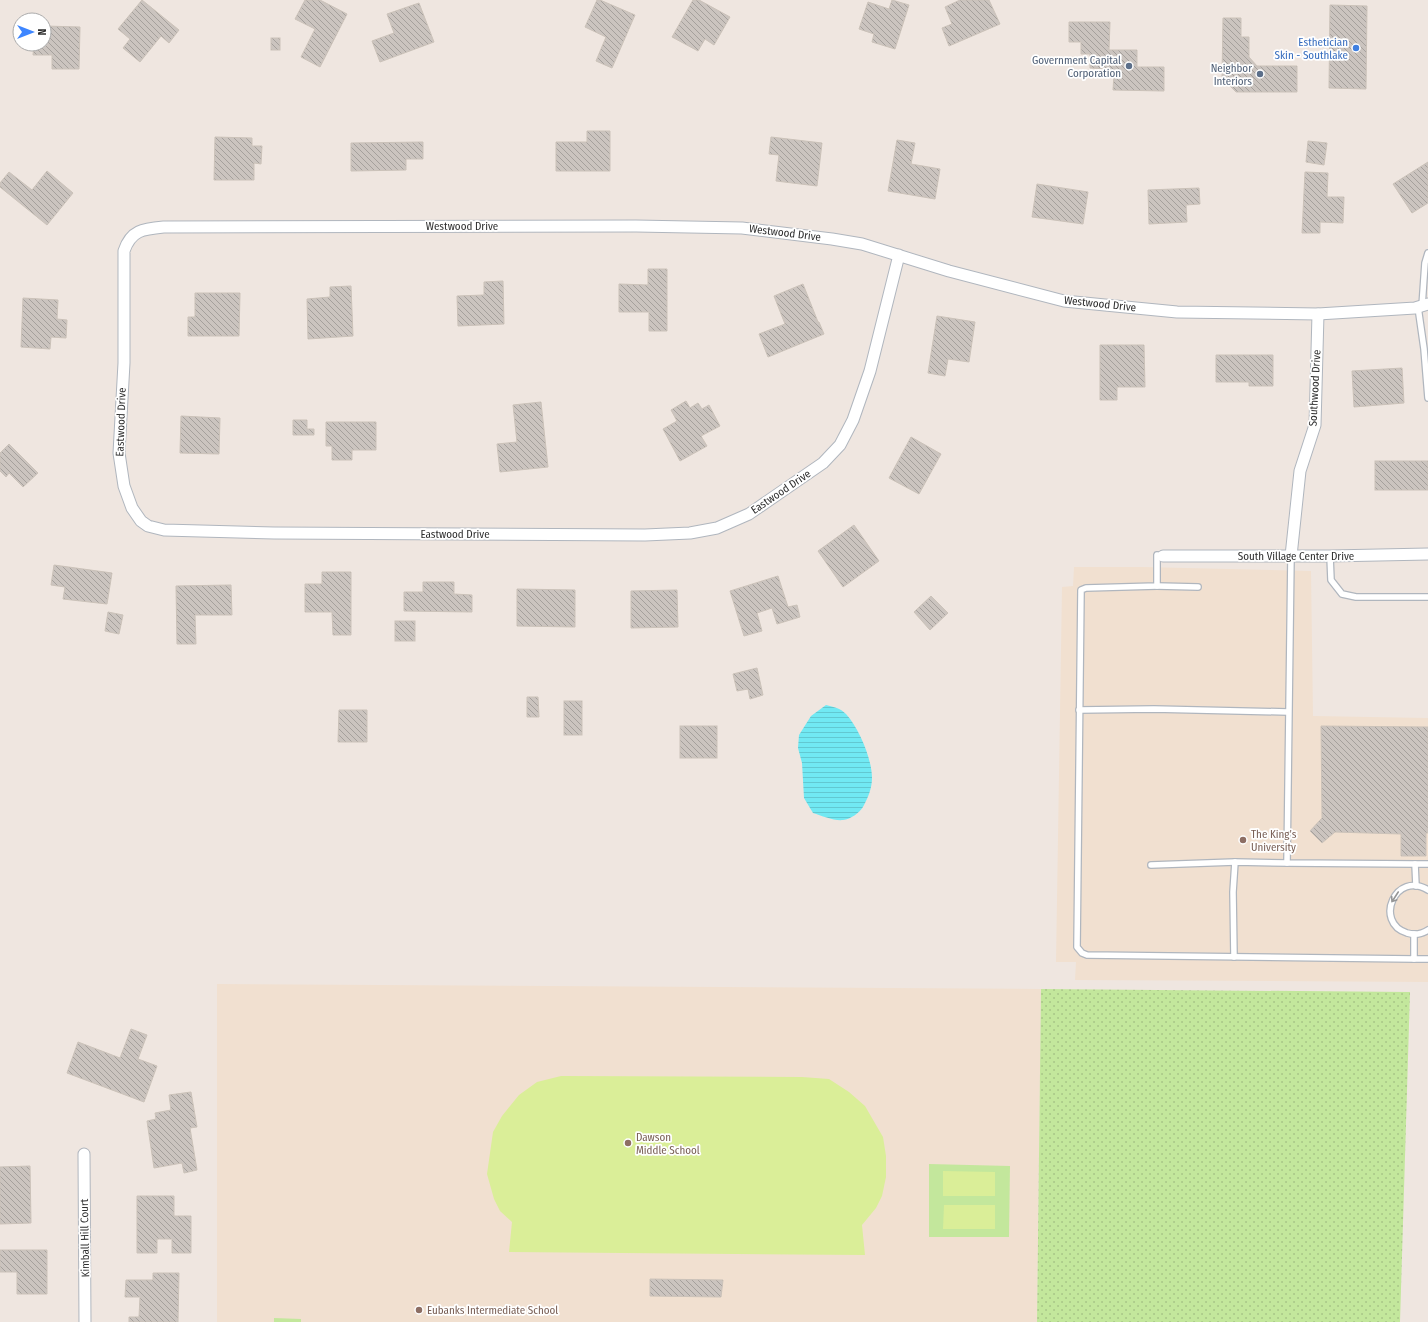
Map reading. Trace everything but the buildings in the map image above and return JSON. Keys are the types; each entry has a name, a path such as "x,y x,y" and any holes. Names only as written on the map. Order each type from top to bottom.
{"street":[{"name":"Westwood Drive","path":"134,234 149,228 164,227 636,226 742,228 862,244 949,271 1064,301 1177,312 1318,314 1423,306"},
{"name":"Eastwood Drive","path":"134,234 127,241 124,251 124,363 119,453 124,486 132,508 140,521 148,526 164,530 274,533 645,534 690,533 717,528 749,514 823,463 840,445 853,420 870,371 899,255"},
{"name":"Southwood Drive","path":"1291,556 1300,471 1315,425 1318,314"},
{"name":"South Village Center Drive","path":"1163,556 1330,556 1428,554"},
{"name":"Kimball Hill Court","path":"84,1154 85,1322"}],"lane":[{"path":"1428,253 1425,263 1423,306 1424,349 1428,398"},
{"path":"1157,586 1157,555 1163,556"},
{"path":"1287,863 1291,556"},
{"path":"1330,556 1331,580 1342,594 1356,597 1428,597"},
{"path":"1198,587 1157,586 1086,588 1081,590 1077,948 1082,953 1087,955 1428,959"},
{"path":"1079,710 1154,709 1288,712"},
{"path":"1234,957 1233,892 1235,862"},
{"path":"1151,865 1235,862 1428,864"},
{"path":"1415,864 1416,886"},
{"path":"1428,890 1424,887 1408,886 1395,895 1391,902 1390,910 1391,918 1401,931 1414,934 1428,930"},
{"path":"1414,934 1414,959"}],"shaded area":[{"name":"The King’s University","path":"1074,567 1311,571 1313,716 1428,718 1428,982 1075,980 1076,962 1056,962 1062,587 1073,586"},
{"name":"Dawson Middle School","path":"217,984 1041,989 1037,1322 217,1322"}],"green space":[{"path":"1041,989 1410,992 1400,1322 1037,1322"},
{"path":"561,1076 802,1077 829,1079 849,1092 865,1106 883,1137 886,1156 886,1177 882,1196 876,1208 862,1225 865,1255 509,1252 512,1222 500,1211 494,1199 487,1174 493,1132 502,1116 519,1095 537,1082"},
{"path":"929,1164 1010,1166 1009,1237 929,1237"},
{"path":"943,1171 995,1172 995,1196 943,1196"},
{"path":"944,1205 995,1205 995,1229 943,1229"},
{"path":"274,1318 301,1319 301,1322 274,1322"}],"water":[{"path":"826,705 841,710 851,720 860,735 870,762 872,782 868,797 863,807 859,811 843,820 832,819 813,813 804,798 802,763 798,748 799,735 811,716"}],"place":[{"name":"Esthetician Skin - Southlake","path":"1356,48"},
{"name":"Government Capital Corporation","path":"1129,66"},
{"name":"Neighbor Interiors","path":"1260,74"},
{"name":"The King’s University","path":"1243,840"},
{"name":"Dawson Middle School","path":"628,1143"},
{"name":"Eubanks Intermediate School","path":"419,1310"}]}
